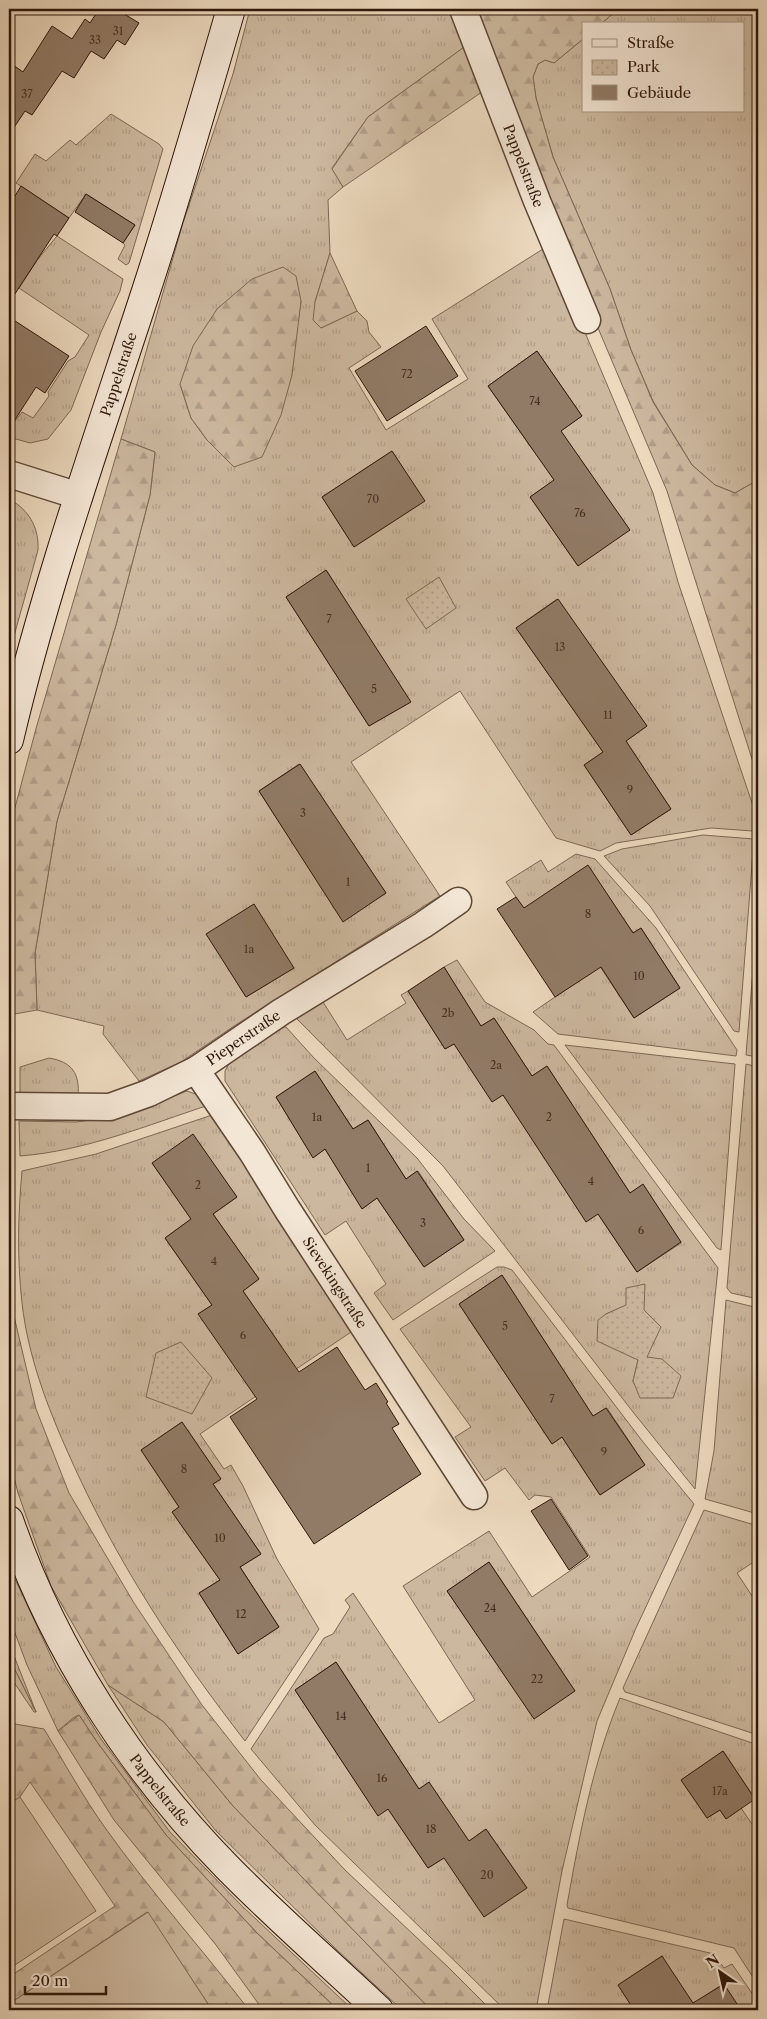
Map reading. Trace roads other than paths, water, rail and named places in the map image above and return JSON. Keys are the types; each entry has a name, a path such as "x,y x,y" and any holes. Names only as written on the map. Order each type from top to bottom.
{"street":[{"name":"Pappelstraße","path":"9,740 23,682 79,496 151,276 231,9"},
{"name":"Pappelstraße","path":"463,9 537,201 587,320"},
{"path":"9,474 79,496"},
{"name":"Pieperstraße","path":"9,1106 110,1107 149,1093 196,1070 281,1012 423,925 458,901"},
{"name":"Sievekingstraße","path":"196,1070 252,1152 474,1496"},
{"name":"Pappelstraße","path":"9,1520 35,1587 68,1652 114,1728 141,1766 198,1836 227,1867 379,2010"}]}
